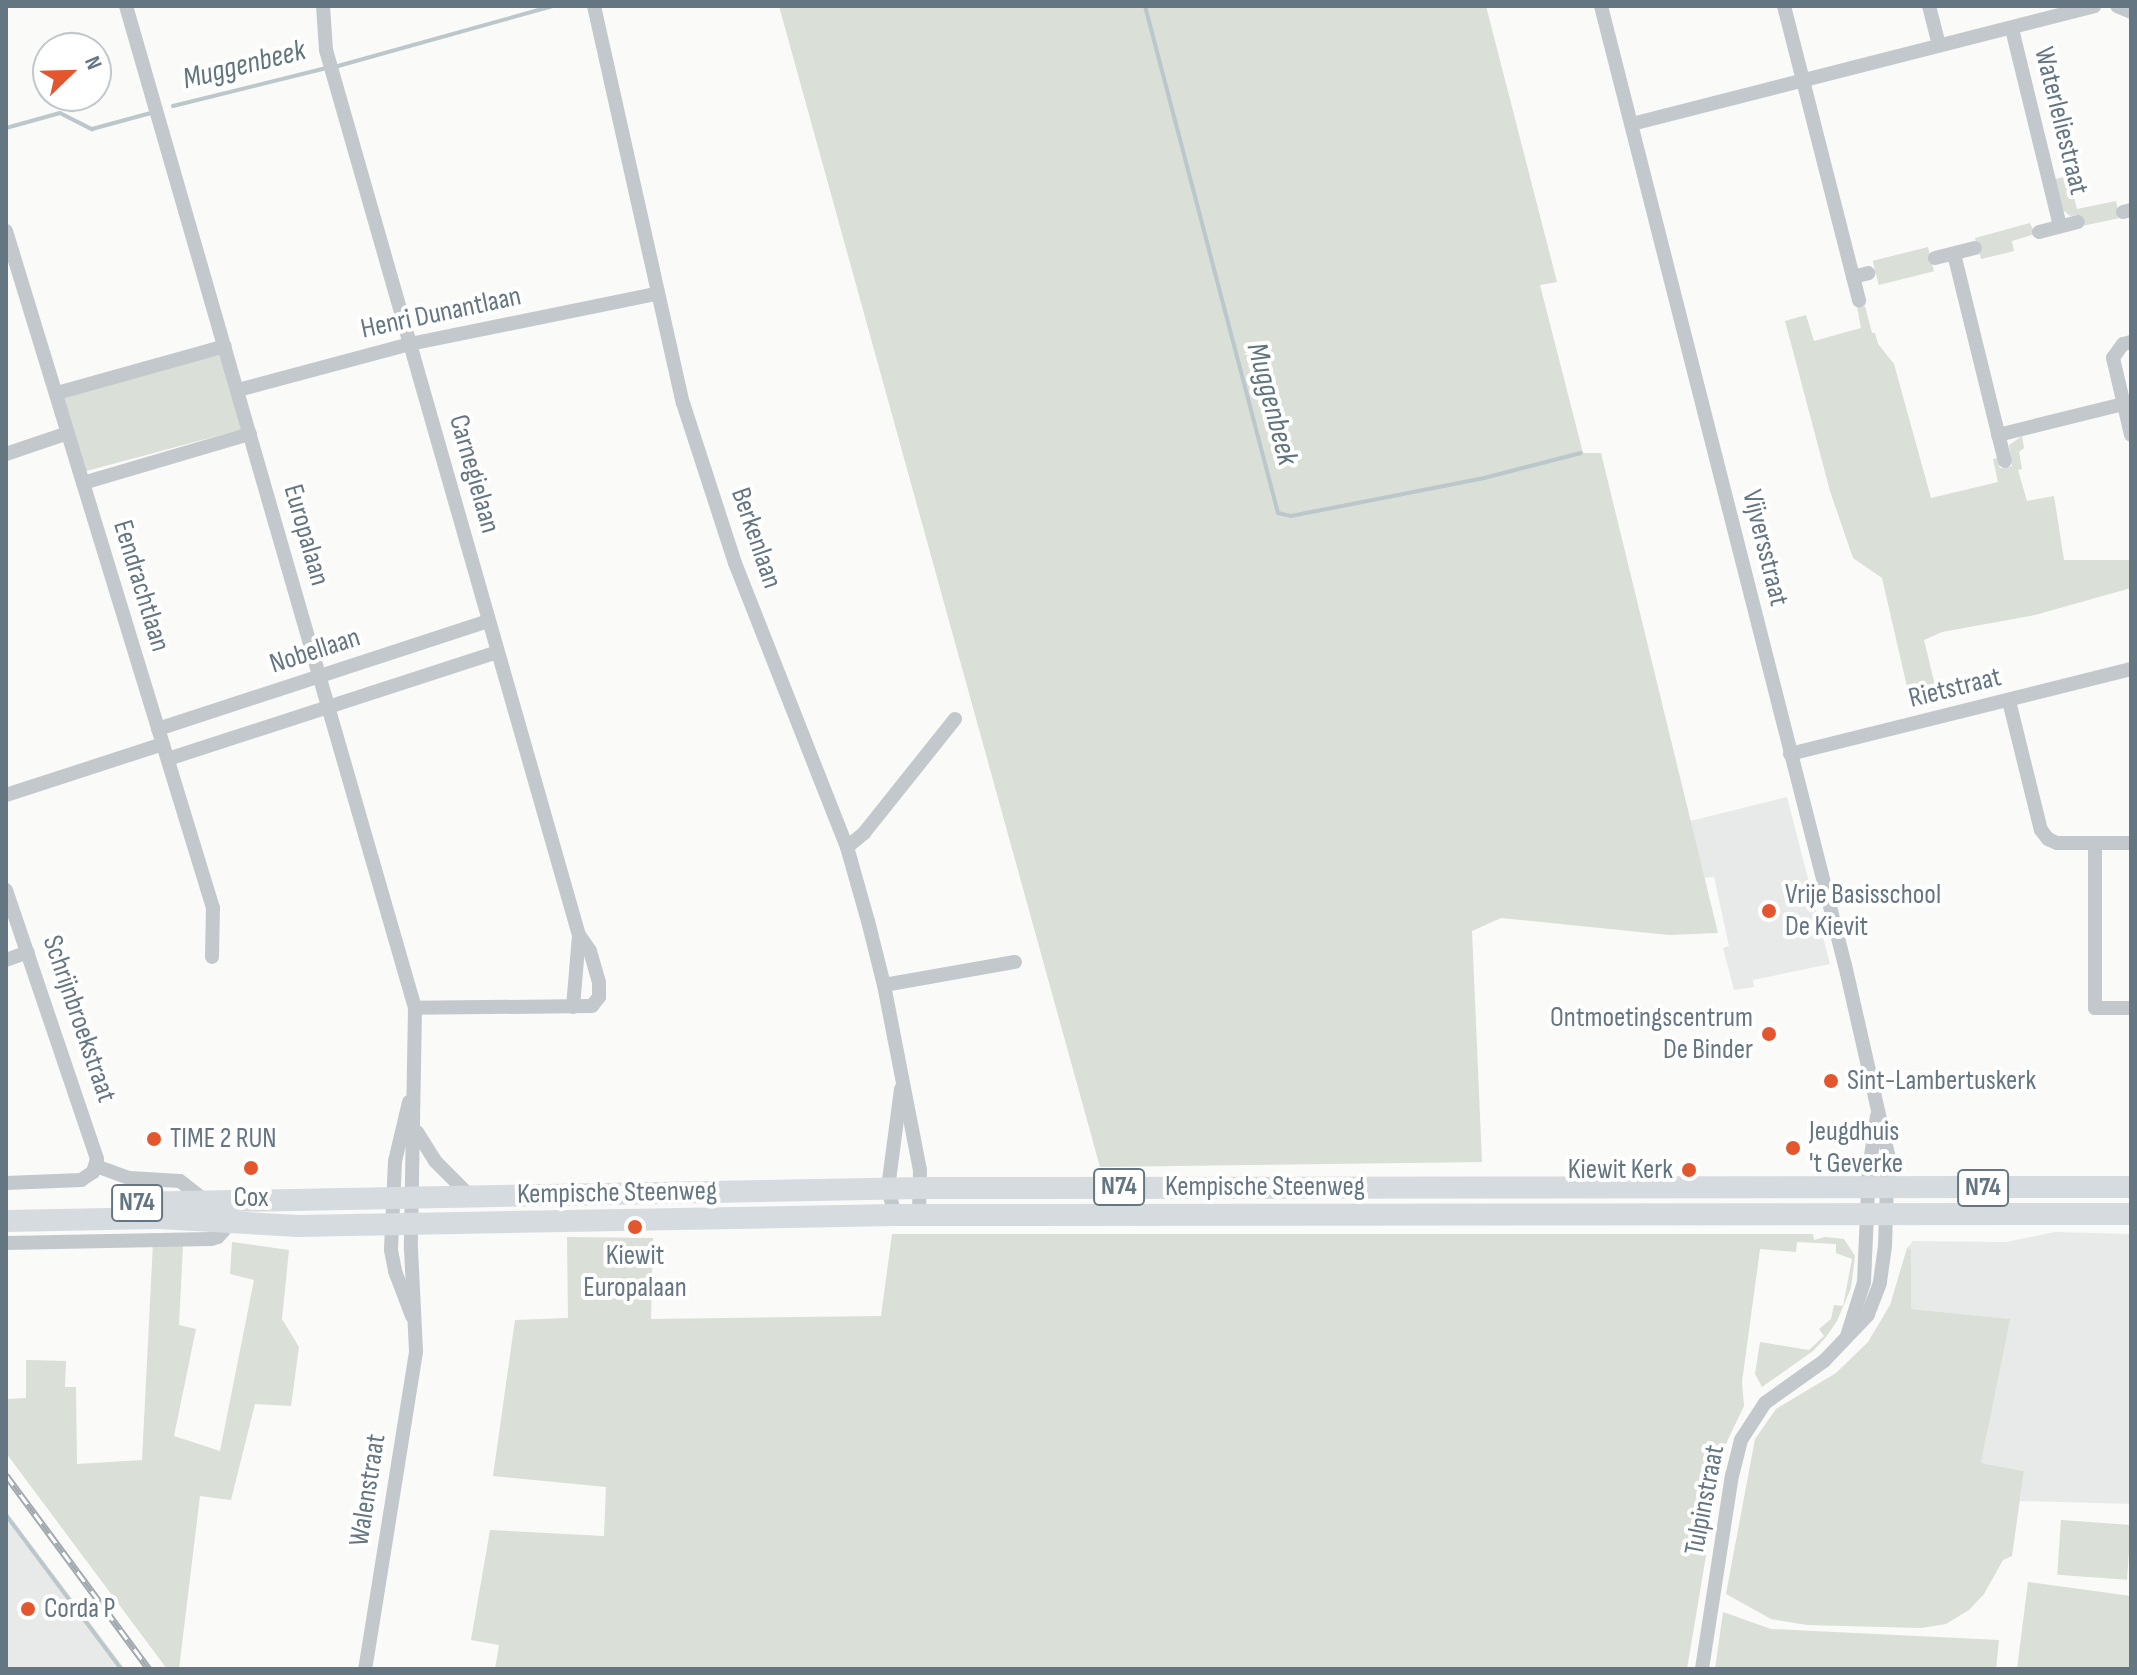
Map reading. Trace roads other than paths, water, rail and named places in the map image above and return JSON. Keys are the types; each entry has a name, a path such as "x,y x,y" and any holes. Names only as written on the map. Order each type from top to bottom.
{"main road":[{"name":"Kempische Steenweg","path":"6,1206 888,1188 2131,1187"},
{"name":"Kempische Steenweg","path":"6,1221 159,1218 298,1226 895,1215 2131,1214"}],"street":[{"name":"Europalaan","path":"126,6 415,1008 414,1124 402,1198"},
{"name":"Carnegielaan","path":"312,6 322,26 579,935 590,951 599,982 599,997 592,1006 573,1007 579,935"},
{"name":"Carnegielaan","path":"322,26 323,6"},
{"name":"Berkenlaan","path":"594,6 626,135 656,294 683,403 735,563 847,847 884,985 902,1076 921,1188 919,1215"},
{"name":"Vijversstraat","path":"1601,6 1878,1104 1888,1155 1878,1188 1878,1212"},
{"path":"1784,6 1859,301"},
{"path":"1929,6 1939,45"},
{"name":"Waterleliestraat","path":"1632,124 2094,6"},
{"path":"2117,6 2131,12"},
{"name":"Waterleliestraat","path":"2012,29 2060,226"},
{"name":"Waterleliestraat","path":"2039,232 2078,222"},
{"name":"Eendrachtlaan","path":"6,231 213,908 212,957"},
{"path":"1935,258 1975,248"},
{"path":"1954,254 2005,461"},
{"path":"1853,277 1869,273"},
{"name":"Henri Dunantlaan","path":"238,390 410,344 656,294"},
{"path":"2131,342 2123,344 2113,358 2131,435"},
{"path":"57,393 225,346"},
{"path":"1998,435 2123,404"},
{"path":"6,454 68,433"},
{"path":"83,483 250,434"},
{"name":"Nobellaan","path":"6,795 320,676 488,621"},
{"name":"Nobellaan","path":"168,759 497,652"},
{"name":"Rietstraat","path":"1790,754 2131,669"},
{"path":"2009,701 2041,830 2057,843 2131,843"},
{"path":"847,847 864,833 955,719"},
{"path":"2095,843 2095,1008 2131,1008"},
{"name":"Schrijnbroekstraat","path":"6,890 96,1150 96,1166"},
{"path":"6,960 28,952"},
{"path":"884,985 1015,962"},
{"path":"415,1008 573,1007"},
{"name":"Berkenlaan","path":"895,1215 888,1188 902,1076"},
{"name":"Europalaan","path":"403,1223 395,1161 414,1082"},
{"name":"Europalaan","path":"414,1124 435,1161 470,1196"},
{"path":"6,1183 73,1181 88,1176 96,1166 129,1178 180,1181 206,1202"},
{"name":"Walenstraat","path":"365,1669 414,1366 402,1198"},
{"name":"Tulpinstraat","path":"1702,1669 1732,1475 1741,1440 1765,1403 1824,1361 1868,1315 1880,1283 1878,1212"},
{"path":"6,1243 211,1239 218,1237 231,1222"},
{"name":"Walenstraat","path":"403,1223 395,1271 413,1319"}],"waterway":[{"name":"Muggenbeek","path":"338,66 553,6"},
{"name":"Muggenbeek","path":"1145,6 1278,513 1291,516 1484,478 1581,453"},
{"name":"Muggenbeek","path":"173,106 326,68"},
{"name":"Muggenbeek","path":"6,128 60,113 92,129 151,113"},
{"path":"6,1515 121,1669"}],"railway":[{"path":"6,1475 149,1669"}],"place":[{"name":"Vrije Basisschool De Kievit","path":"1769,911"},
{"name":"Ontmoetingscentrum De Binder","path":"1769,1034"},
{"name":"Sint-Lambertuskerk","path":"1831,1081"},
{"name":"TIME 2 RUN","path":"154,1139"},
{"name":"Jeugdhuis 't Geverke","path":"1793,1148"},
{"name":"Cox","path":"251,1168"},
{"name":"Kiewit Kerk","path":"1689,1170"},
{"name":"Kiewit Europalaan","path":"635,1227"},
{"name":"Corda P","path":"28,1609"}]}
